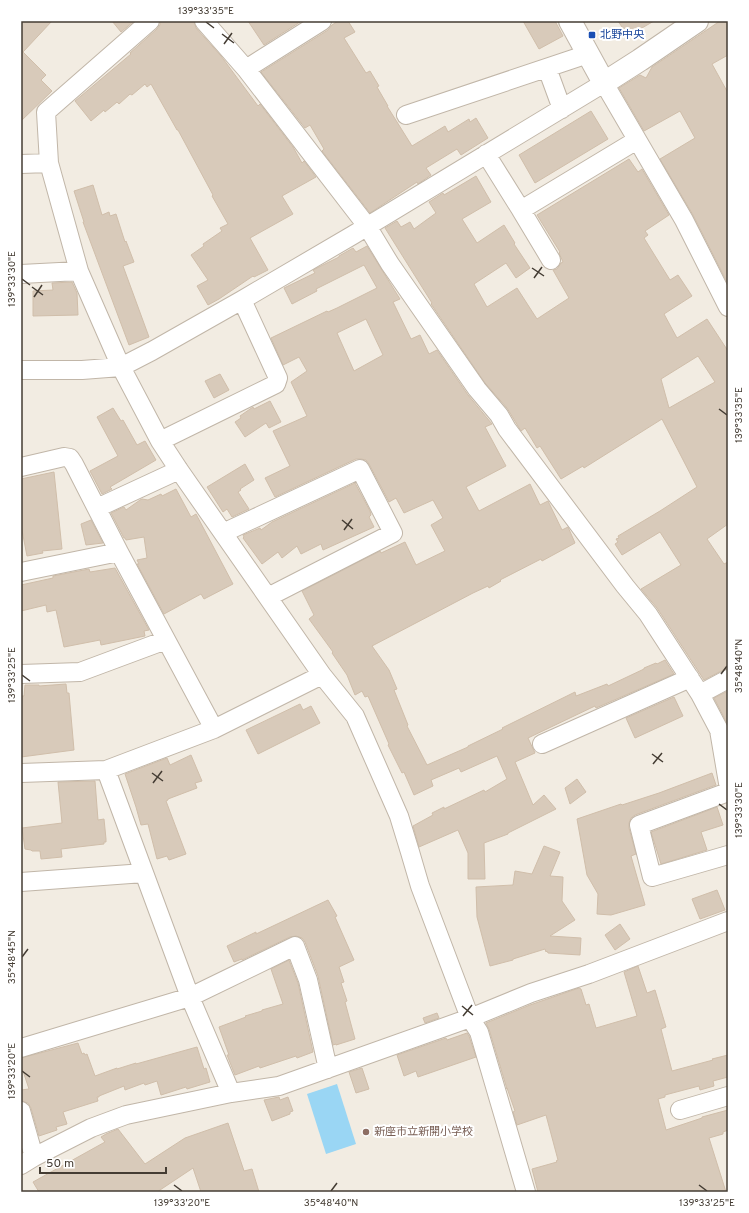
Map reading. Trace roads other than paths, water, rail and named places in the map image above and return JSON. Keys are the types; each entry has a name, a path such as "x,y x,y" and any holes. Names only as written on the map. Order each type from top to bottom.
{"street":[{"path":"150,21 46,112 49,163 79,271 120,366 160,441 322,675 355,716 399,816 420,886 470,1018 479,1032 526,1192"},
{"path":"204,21 246,68 368,226 390,264 477,389 499,415 507,429 625,586 648,614 724,728 728,783"},
{"path":"246,68 322,21"},
{"path":"570,21 604,83 684,220 728,307"},
{"path":"21,370 82,370 120,366 152,351 368,226 562,109 640,60 697,21"},
{"path":"406,115 588,54"},
{"path":"547,68 562,109"},
{"path":"521,210 637,140"},
{"path":"486,154 551,260"},
{"path":"21,164 49,163"},
{"path":"21,274 79,271"},
{"path":"160,441 276,384 278,378 242,300"},
{"path":"21,467 64,457 70,458 214,729"},
{"path":"223,533 360,469 393,533 268,597"},
{"path":"97,508 179,470"},
{"path":"21,572 119,552"},
{"path":"21,674 80,672 166,640"},
{"path":"21,773 106,770 214,729 322,675"},
{"path":"542,744 690,678"},
{"path":"700,694 728,679"},
{"path":"106,770 190,997 231,1093"},
{"path":"728,792 639,825 652,877 728,855"},
{"path":"21,882 144,873"},
{"path":"21,1111 27,1161 91,1128 126,1115 231,1093 279,1086 470,1018 531,993 589,974 728,921"},
{"path":"21,1048 190,997 295,946 308,980 328,1069"},
{"path":"680,1110 728,1096"}],"water":[{"path":"337,1084 356,1144 326,1154 307,1094"}],"place":[{"name":"北野中央","path":"592,35"},
{"name":"新座市立新開小学校","path":"366,1132"}]}
